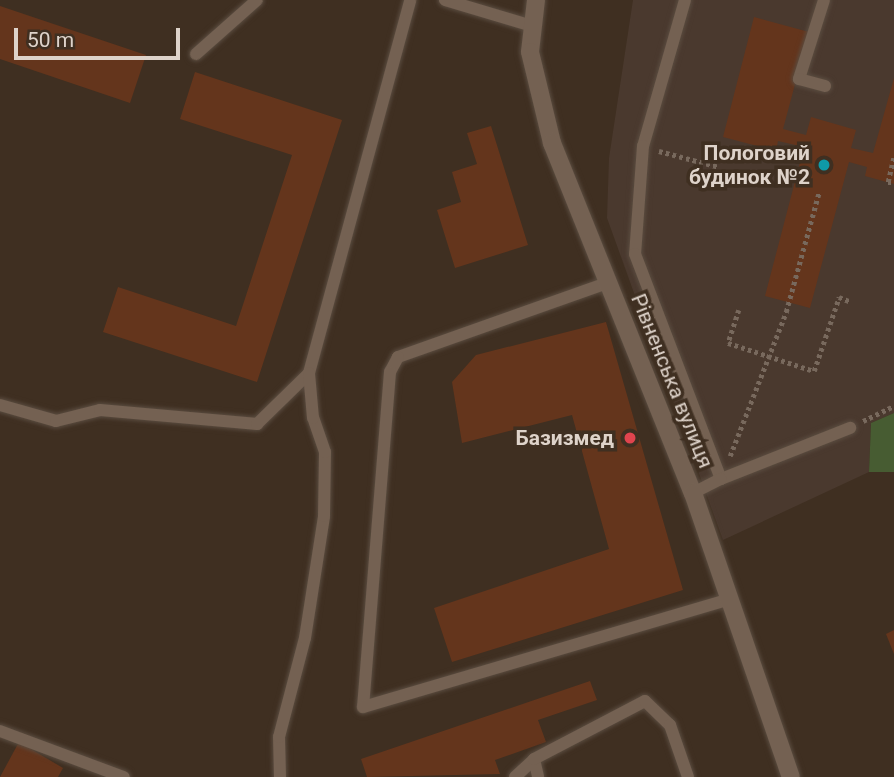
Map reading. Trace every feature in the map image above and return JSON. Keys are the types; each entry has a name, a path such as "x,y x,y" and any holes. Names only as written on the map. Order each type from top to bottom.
{"street":[{"name":"Рівненська вулиця","path":"536,0 530,52 552,143 693,493 791,777"}],"lane":[{"path":"196,54 257,0"},
{"path":"279,777 279,737 305,638 324,516 325,452 313,418 309,373 410,0"},
{"path":"445,0 532,26"},
{"path":"685,0 643,146 635,254 721,479"},
{"path":"824,0 799,79 825,86"},
{"path":"607,283 398,357 390,372 363,707 730,600"},
{"path":"0,405 56,421 100,410 257,424 309,373"},
{"path":"693,493 721,479 850,428"},
{"path":"515,777 534,759 645,701 670,725 688,777"},
{"path":"0,731 124,777"},
{"path":"534,759 538,777"}],"path":[{"path":"643,146 719,167"},
{"path":"894,158 888,183 894,183"},
{"path":"721,479 769,355 819,192"},
{"path":"739,310 728,343 814,371 839,297 849,301"},
{"path":"850,428 894,407"}],"shaded area":[{"path":"633,0 894,0 894,413 871,423 869,472 723,540 607,218 609,158"}],"green space":[{"path":"894,413 894,472 869,472 871,423"}],"building":[{"path":"0,6 146,55 130,103 0,59"},
{"name":"Пологовий будинок №2","path":"754,17 809,32 783,129 806,135 811,117 856,130 851,148 873,153 894,78 894,184 865,176 867,167 849,162 810,308 765,296 804,147 778,141 776,151 723,137"},
{"path":"195,72 342,120 257,382 103,332 118,287 236,326 292,155 180,119"},
{"path":"491,126 528,245 455,268 437,210 461,202 452,172 477,164 467,133"},
{"path":"606,322 683,590 452,662 434,608 609,549 572,415 462,443 452,382 476,355"},
{"path":"894,630 894,654 886,634"},
{"path":"590,681 597,700 538,720 546,742 495,760 500,774 367,777 361,759"},
{"path":"19,742 63,768 58,777 0,777"}],"place":[{"name":"Пологовий будинок №2","path":"824,165"},
{"name":"Базизмед","path":"630,438"}]}
